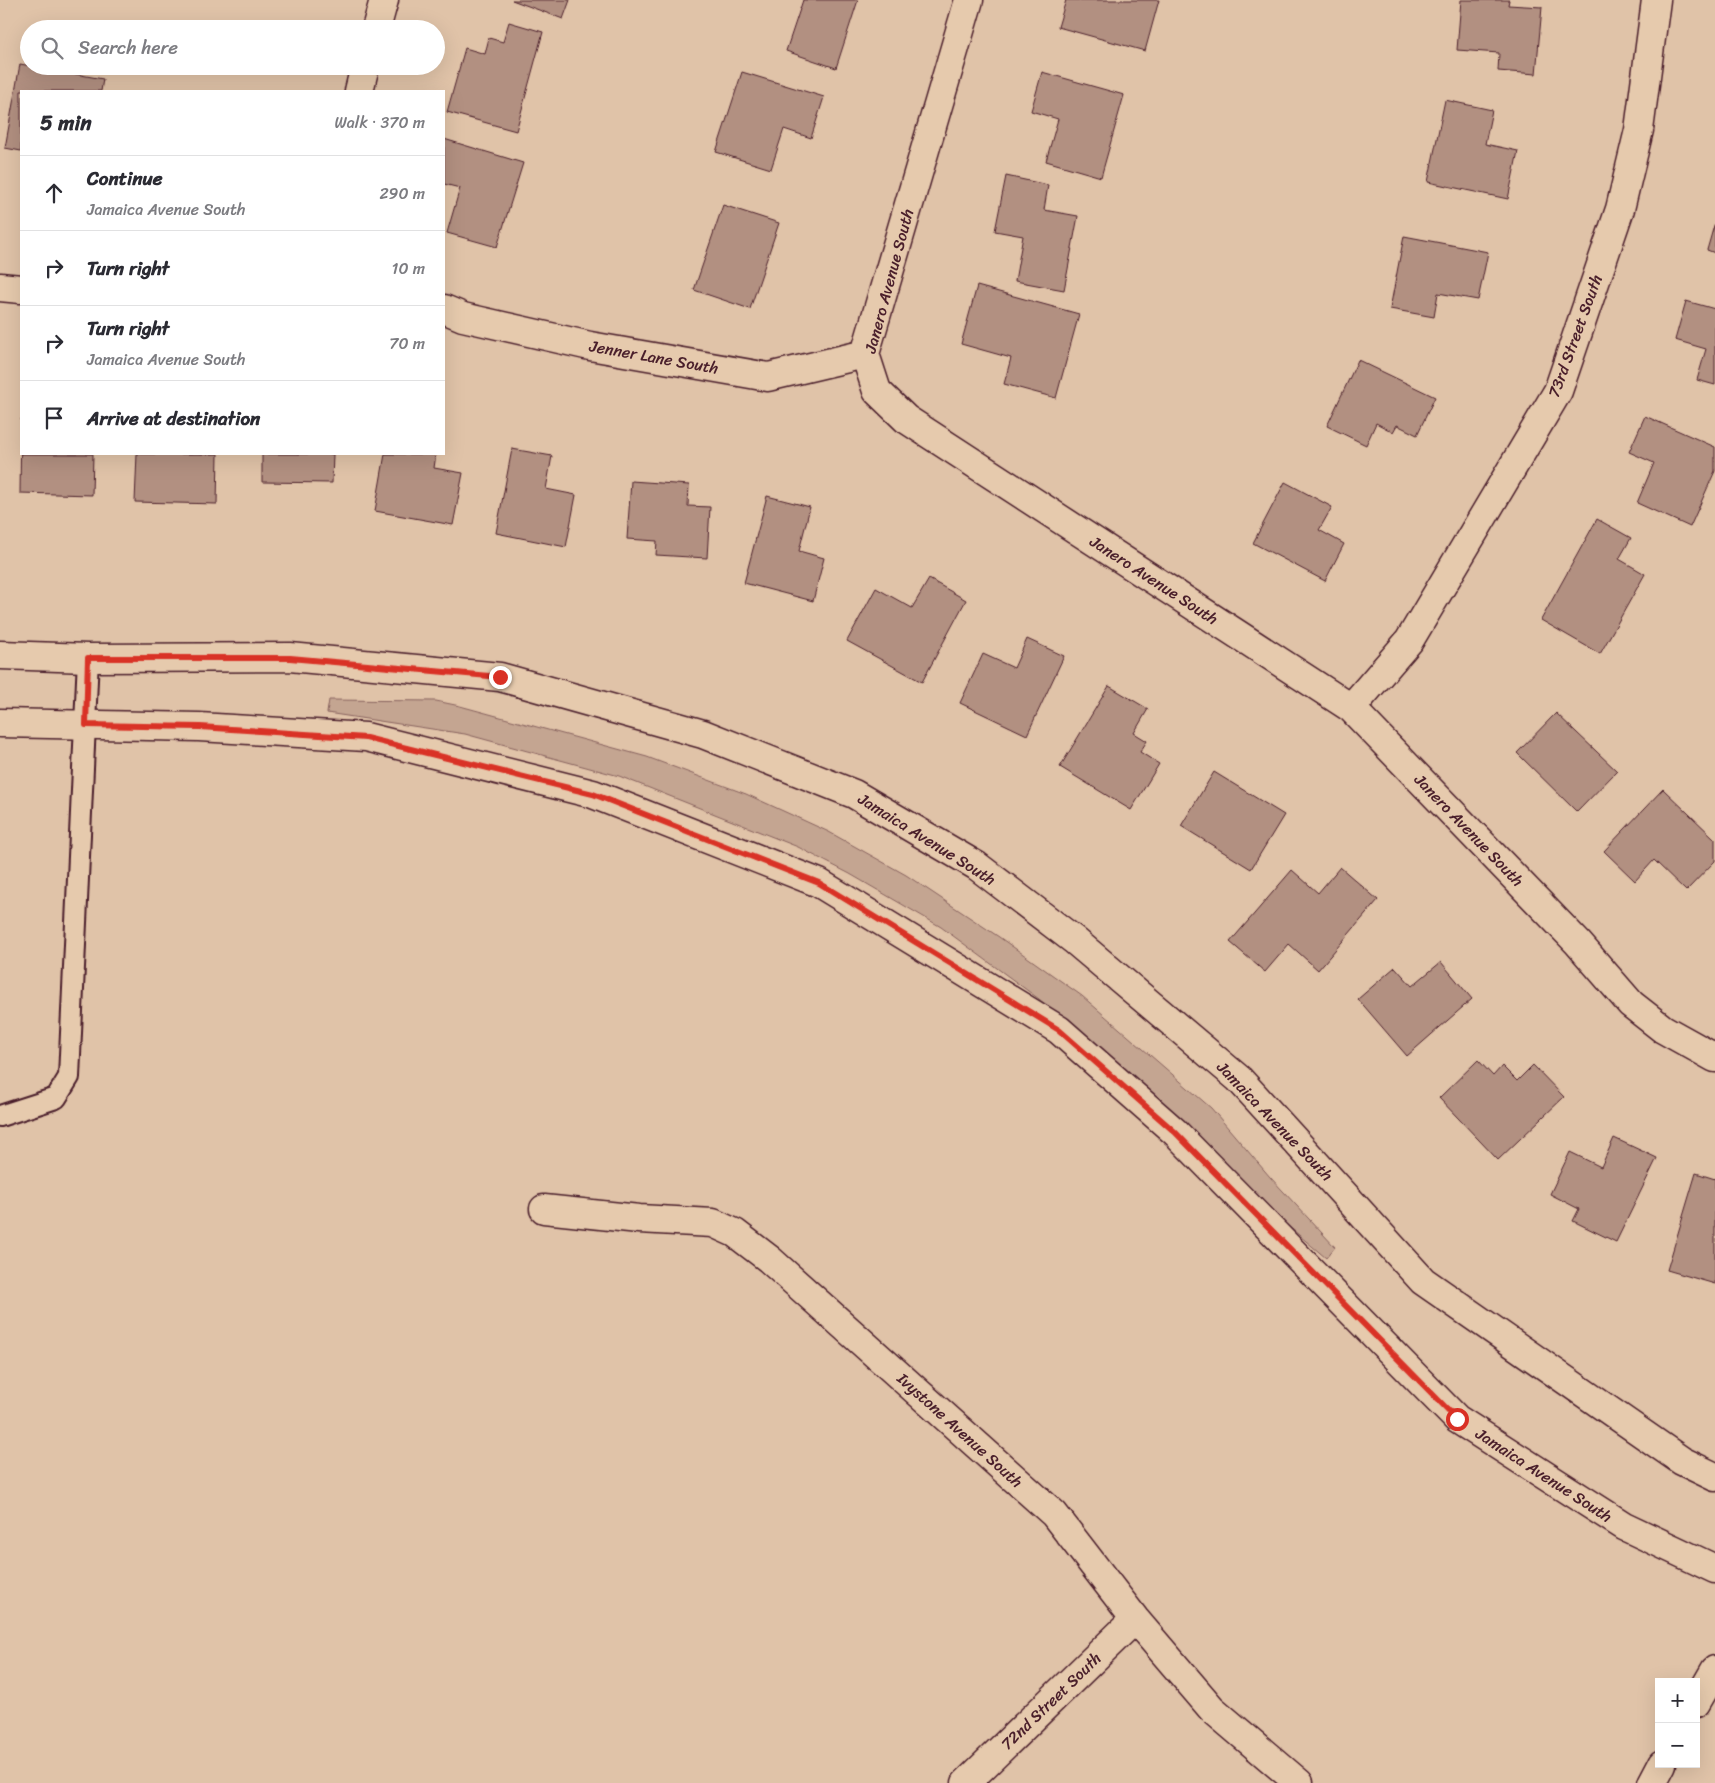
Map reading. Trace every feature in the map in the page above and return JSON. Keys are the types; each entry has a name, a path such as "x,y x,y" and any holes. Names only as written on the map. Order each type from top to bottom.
{"street":[{"path":"378,20 384,0"},
{"name":"Janero Avenue South","path":"969,0 865,354 877,391 906,419 1351,708 1578,943 1631,1004 1663,1029 1715,1058"},
{"name":"73rd Street South","path":"1351,708 1410,641 1558,391 1620,209 1639,130 1656,0"},
{"path":"358,90 362,75"},
{"path":"0,287 20,289"},
{"name":"Jenner Lane South","path":"445,309 462,317 590,346 768,376 865,354"},
{"name":"Jamaica Avenue South","path":"0,655 88,658 290,658 500,677 703,734 854,794 977,866 1074,940 1239,1079 1423,1281 1682,1461 1715,1478"},
{"name":"Jamaica Avenue South","path":"0,723 200,727 366,738 593,794 819,883 1059,1030 1175,1132 1457,1419 1624,1526 1715,1569"},
{"name":"Ivystone Avenue South","path":"544,1209 639,1219 714,1223 735,1233 769,1259 1054,1514 1135,1619 1212,1709 1299,1783"},
{"name":"72nd Street South","path":"966,1783 1135,1619"},
{"path":"1700,1696 1715,1670"},
{"path":"1652,1783 1660,1768"}],"lane":[{"path":"0,1116 56,1098 69,1077 88,658"}],"shaded area":[{"path":"329,700 436,701 460,706 647,757 746,794 829,832 906,875 999,937 1082,996 1211,1108 1270,1177 1335,1247 1326,1258 1247,1191 1183,1121 1039,999 941,927 850,874 798,847 619,776 465,734 327,713"}],"building":[{"path":"512,0 570,0 563,19"},
{"path":"803,0 858,0 836,68 786,51"},
{"path":"1066,0 1159,0 1145,51 1058,27"},
{"path":"1461,0 1509,0 1508,5 1542,7 1536,74 1498,71 1499,53 1457,50"},
{"path":"509,22 543,32 516,131 447,112 465,48 485,54 489,38 503,42"},
{"path":"20,64 20,75 81,75 103,79 101,90 20,90 20,151 5,148"},
{"path":"742,72 824,97 811,138 784,129 771,169 716,152"},
{"path":"1042,72 1124,95 1101,177 1046,161 1058,119 1031,111"},
{"path":"1445,100 1492,110 1485,144 1518,151 1508,199 1428,182"},
{"path":"445,139 523,163 497,247 447,233 460,188 445,184"},
{"path":"1006,176 1048,185 1044,210 1078,216 1064,290 1015,281 1023,236 995,231"},
{"path":"723,205 779,223 750,309 694,290"},
{"path":"1715,222 1715,253 1707,250"},
{"path":"1404,236 1488,252 1478,300 1438,293 1434,317 1390,309"},
{"path":"977,286 1079,314 1056,398 1004,384 1011,358 961,344"},
{"path":"1686,301 1715,309 1715,385 1697,380 1706,349 1675,340"},
{"path":"1358,360 1435,397 1417,435 1397,425 1393,432 1376,423 1366,445 1327,426"},
{"path":"1645,416 1715,447 1715,471 1690,527 1637,503 1654,463 1629,452"},
{"path":"512,449 552,456 546,489 576,495 566,547 496,533"},
{"path":"21,455 93,455 92,495 20,493"},
{"path":"137,455 218,455 217,504 135,502"},
{"path":"262,455 333,455 332,483 262,482"},
{"path":"385,455 436,455 434,468 463,473 453,525 375,511"},
{"path":"631,481 689,485 688,506 710,507 707,558 656,555 657,541 627,539"},
{"path":"1285,482 1332,507 1319,530 1344,544 1325,581 1253,543"},
{"path":"767,496 810,507 799,551 824,558 813,601 744,583"},
{"path":"1597,519 1631,538 1619,559 1645,574 1600,654 1541,620"},
{"path":"929,579 966,600 922,682 847,641 876,588 912,608"},
{"path":"1027,639 1064,656 1027,735 960,703 983,654 1014,668"},
{"path":"1109,686 1148,709 1134,733 1147,741 1140,752 1159,764 1131,810 1060,767"},
{"path":"1556,713 1617,771 1577,812 1517,753"},
{"path":"1214,772 1284,815 1251,869 1181,826"},
{"path":"1663,789 1715,839 1715,861 1686,891 1654,860 1635,881 1604,851"},
{"path":"1340,867 1378,900 1318,970 1289,944 1265,972 1230,942 1292,870 1318,893"},
{"path":"1441,962 1472,999 1407,1056 1358,999 1395,967 1412,986"},
{"path":"1478,1060 1493,1076 1502,1066 1517,1081 1533,1065 1564,1097 1498,1160 1439,1098"},
{"path":"1614,1138 1657,1158 1616,1242 1573,1221 1579,1209 1550,1194 1570,1152 1601,1167"},
{"path":"1696,1173 1715,1179 1715,1284 1667,1270"}],"route":[{"path":"500,677 290,658 88,658 86,725 200,727 366,738 593,794 819,883 1059,1030 1175,1132 1457,1419"}]}
